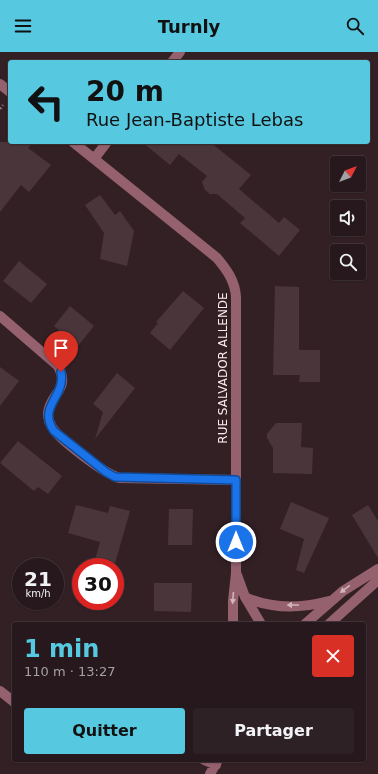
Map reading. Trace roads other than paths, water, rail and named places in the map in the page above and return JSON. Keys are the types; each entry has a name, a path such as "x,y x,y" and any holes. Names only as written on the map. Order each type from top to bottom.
{"street":[{"path":"174,60 180,52"},
{"path":"0,84 8,90"},
{"name":"RUE SALVADOR ALLENDE","path":"76,144 217,258 231,276 236,297 236,573 233,601 233,622"},
{"path":"94,158 105,144"},
{"path":"0,316 58,366 61,372 62,385 49,409 48,418 51,427 106,472 120,478 236,480"},
{"path":"308,622 331,600 353,584 378,569"},
{"name":"RUE SALVADOR ALLENDE","path":"236,573 245,597 260,622"},
{"path":"331,622 378,580"},
{"path":"245,597 262,604 271,605 306,605 331,600"},
{"path":"0,691 12,700"},
{"path":"210,774 218,762"}]}
